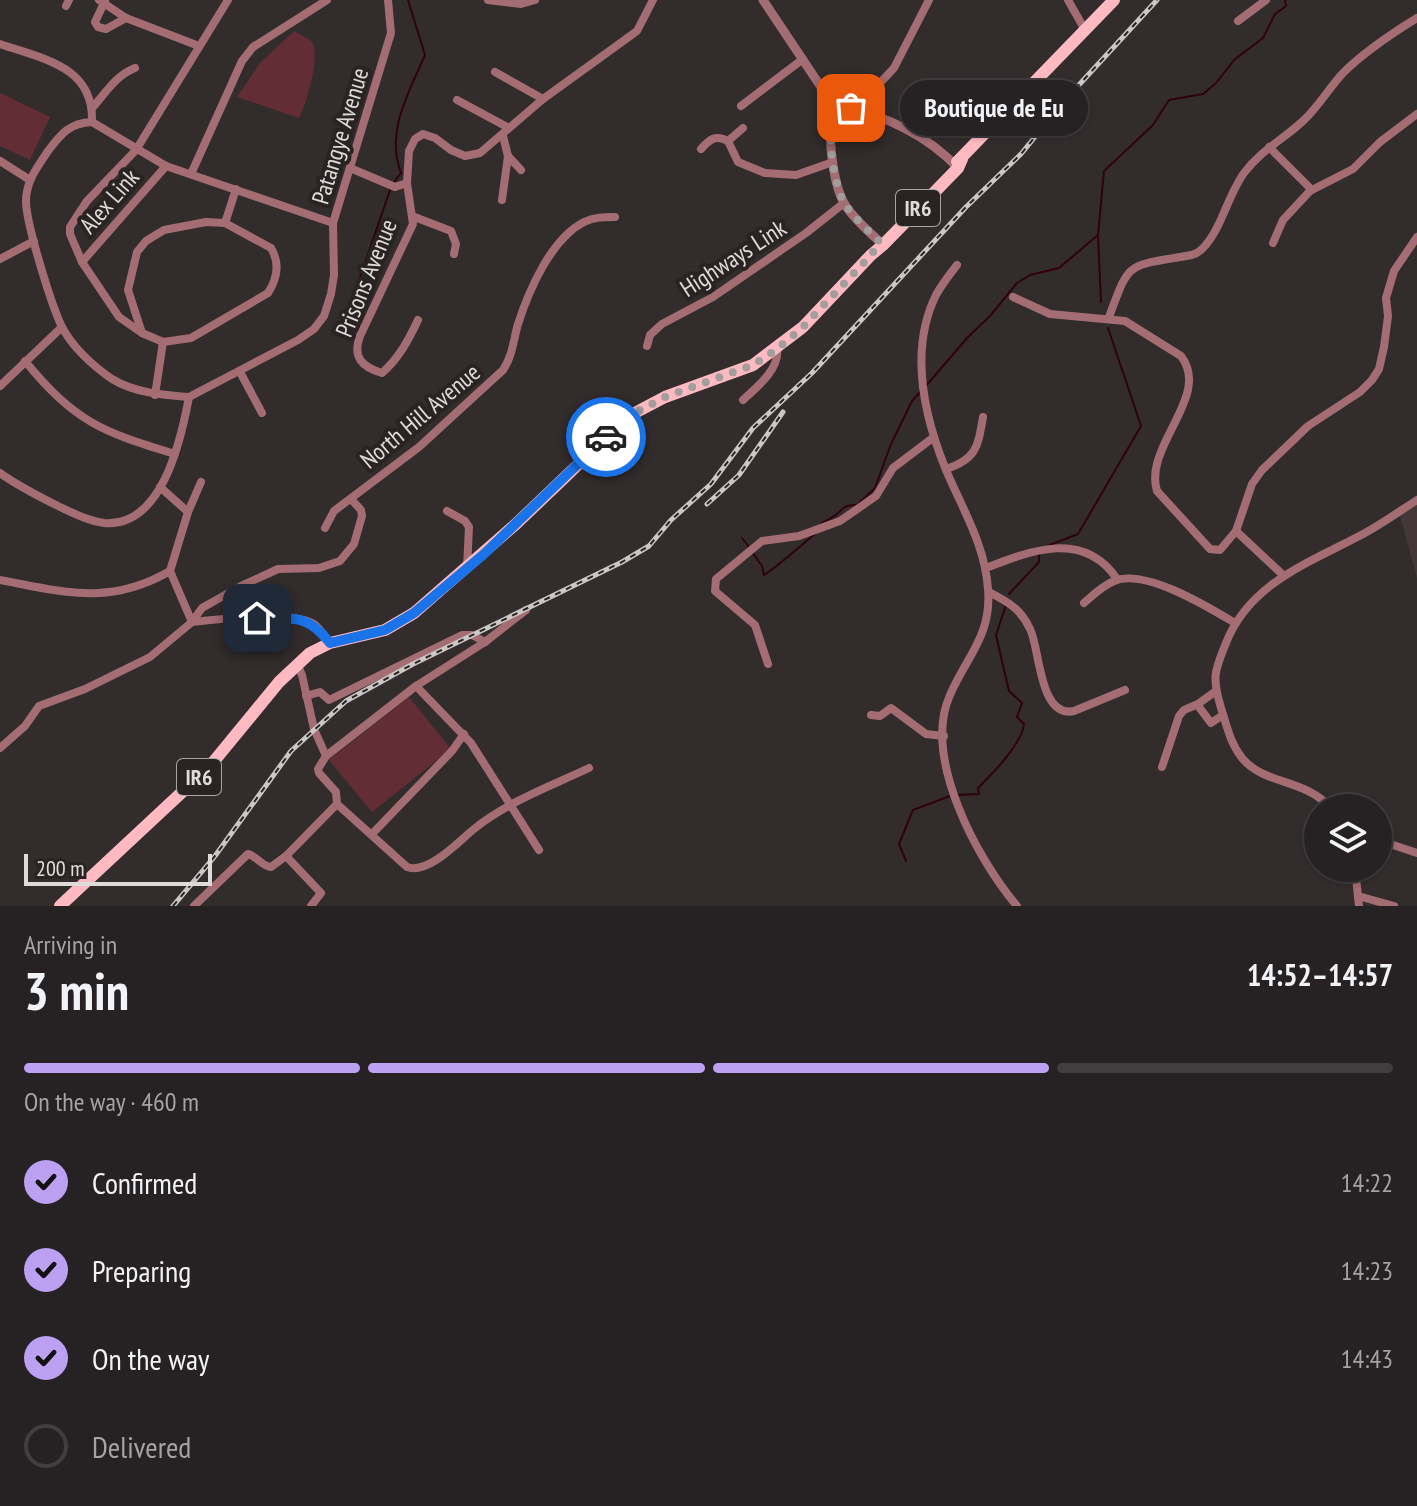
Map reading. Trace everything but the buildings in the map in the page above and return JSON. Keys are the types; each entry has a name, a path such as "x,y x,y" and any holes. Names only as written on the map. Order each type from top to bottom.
{"main road":[{"name":"IR6","path":"60,906 210,766 248,718 310,653 330,643 385,630 414,613 467,569 629,416 665,397 753,365 803,327 1114,0"}],"street":[{"path":"142,333 128,290 137,252 146,241 164,230 206,222 225,223 271,248 276,265 275,282 268,293 191,338 163,342 142,333 119,317 82,262 70,234 73,220 87,201 136,150 228,0"},
{"path":"191,174 242,61 253,47 327,0"},
{"name":"Patangye Avenue","path":"189,397 298,340 314,329 324,316 334,275 333,223 391,33 388,0"},
{"path":"488,0 521,4 535,0"},
{"name":"Prisons Avenue","path":"418,320 406,346 382,373 371,370 357,358 355,348 360,336 413,224 407,183 409,151 415,139 423,134 465,156 480,153 543,99 637,31 653,0"},
{"path":"763,0 843,115 834,116 830,135 833,162 844,203 881,244"},
{"path":"860,110 865,99 894,68 929,0"},
{"path":"1068,0 1085,30"},
{"path":"1238,21 1266,0"},
{"path":"126,18 106,29 98,27 95,22 102,1 126,18 199,46"},
{"path":"1109,317 1121,283 1138,264 1194,254 1203,248 1236,185 1262,152 1300,124 1346,71 1369,50 1417,18"},
{"path":"0,44 69,70 86,87 92,122"},
{"path":"741,106 803,59"},
{"path":"92,108 114,82 126,71 135,68"},
{"path":"495,72 543,99"},
{"path":"457,100 506,132 508,156 502,200"},
{"path":"838,105 891,121 918,135 958,163"},
{"path":"1273,243 1283,220 1310,191 1353,169 1380,142 1417,114"},
{"path":"0,473 35,495 82,517 104,523 122,522 137,516 160,487 175,454 189,397 155,395 114,380 77,348 62,327 34,241 26,202 30,180 63,131 79,122 92,122 166,166 333,223"},
{"path":"728,141 743,128"},
{"path":"701,149 712,138 719,137 728,141 738,162 765,173 796,175 833,162"},
{"path":"1269,147 1310,191"},
{"path":"508,156 521,170"},
{"path":"0,161 30,180"},
{"name":"Alex Link","path":"82,262 166,166"},
{"path":"350,168 395,187 407,183"},
{"path":"225,223 236,189"},
{"name":"Highways Link","path":"647,346 650,335 662,324 713,297 796,241 844,203"},
{"path":"412,216 451,231 456,244 454,254"},
{"name":"North Hill Avenue","path":"325,528 334,511 419,447 503,370 511,358 518,324 533,283 546,262 563,240 584,222 597,217 615,217"},
{"path":"1013,297 1050,314 1109,317 1135,325 1170,346 1188,364 1189,390 1163,446 1154,480 1157,491 1210,549 1220,550 1236,531 1252,484 1262,470 1308,426 1360,392 1379,369 1388,316 1386,298 1394,271 1417,237"},
{"path":"0,259 34,241"},
{"path":"957,265 932,304 922,343 923,397 934,437 986,568 989,592 985,632 948,698 944,736 947,770 974,844 1017,906"},
{"path":"0,386 62,327"},
{"path":"155,395 163,342"},
{"path":"743,400 769,373 778,356 777,349"},
{"path":"25,361 51,393 75,413 115,435 175,454"},
{"path":"240,372 262,413"},
{"path":"946,469 966,460 976,449 983,417"},
{"path":"768,664 755,625 715,591 716,579 762,541 799,536 840,521 876,496 893,468 934,437"},
{"path":"192,622 170,571 188,512 201,482"},
{"path":"160,487 188,512"},
{"name":"North Hill Avenue","path":"192,622 202,608 278,569 319,568 340,561 354,544 362,516 361,510 351,499"},
{"path":"1316,794 1248,764 1230,739 1214,678 1235,623 1246,606 1283,575 1369,531 1417,500"},
{"path":"447,511 465,521 469,527 467,569"},
{"path":"1236,531 1283,575"},
{"path":"986,568 1027,552 1058,548 1086,552 1108,567 1117,579"},
{"path":"0,580 78,594 106,594 136,587 170,571"},
{"path":"1084,603 1117,579 1151,581 1235,623"},
{"path":"989,592 1011,603 1030,628 1042,678 1058,709 1074,711 1125,690"},
{"path":"526,610 485,642 416,686 326,756 318,769 319,773 336,792 337,804 407,867 419,869 444,854 483,821 589,768"},
{"path":"0,748 25,726 39,706 85,689 150,657 192,622 227,618 299,619 315,624 330,643"},
{"path":"306,696 320,692 329,700 462,635 472,635 485,642"},
{"path":"297,664 314,729 326,756"},
{"path":"416,686 464,734 539,850"},
{"path":"1162,767 1181,712 1216,691"},
{"path":"1198,704 1208,722 1214,722 1223,715"},
{"path":"871,715 882,716 891,708 926,734 944,736"},
{"path":"372,834 452,751 464,734"},
{"path":"194,906 248,854 269,867 286,856 337,804"},
{"path":"1392,845 1417,853"},
{"path":"286,856 321,893 311,906"},
{"path":"1356,882 1359,906"},
{"path":"1358,896 1394,906"}],"shaded area":[{"path":"294,31 311,41 315,56 309,91 299,118 237,97 260,63"},
{"path":"0,93 50,117 30,160 0,146"},
{"path":"1417,504 1417,578 1400,516"},
{"path":"409,697 451,749 372,812 329,760"}],"waterway":[{"path":"394,182 401,173 397,158 397,127 425,55 408,0"},
{"path":"1101,302 1098,235 1104,171 1153,125 1169,100 1203,94 1216,83 1235,59 1263,38 1275,14 1286,6 1285,0"},
{"path":"352,301 390,190"},
{"path":"925,387 1017,283 1030,275 1059,268 1098,235"},
{"path":"1047,546 1078,534 1141,426 1108,328"},
{"path":"821,524 845,507 857,505 875,488 891,444 912,401 921,391"},
{"path":"752,552 764,575 816,533"},
{"path":"742,538 749,547"},
{"path":"1009,594 1039,562 1039,555"},
{"path":"956,795 979,794 978,788 1006,758 1022,732 1024,724 1017,717 1022,703 1009,691 996,635 1006,605"},
{"path":"906,861 899,844 913,810 950,796"}],"railway":[{"path":"173,906 215,856 291,751 346,701 413,664 649,546 671,520 711,484 753,428 812,373 966,207 1021,154 1066,99 1157,0"},
{"path":"707,504 739,475 783,412"}],"way so far":[{"path":"606,437 629,416 665,397 753,365 777,349 803,327 871,255 880,242 844,203 833,162 831,124 834,116 843,115 842,105 851,108"}],"place":[{"name":"Boutique de Eu","path":"851,108"}],"route":[{"path":"257,618 299,619 315,624 330,643 385,630 414,613 467,569 606,437"}]}
